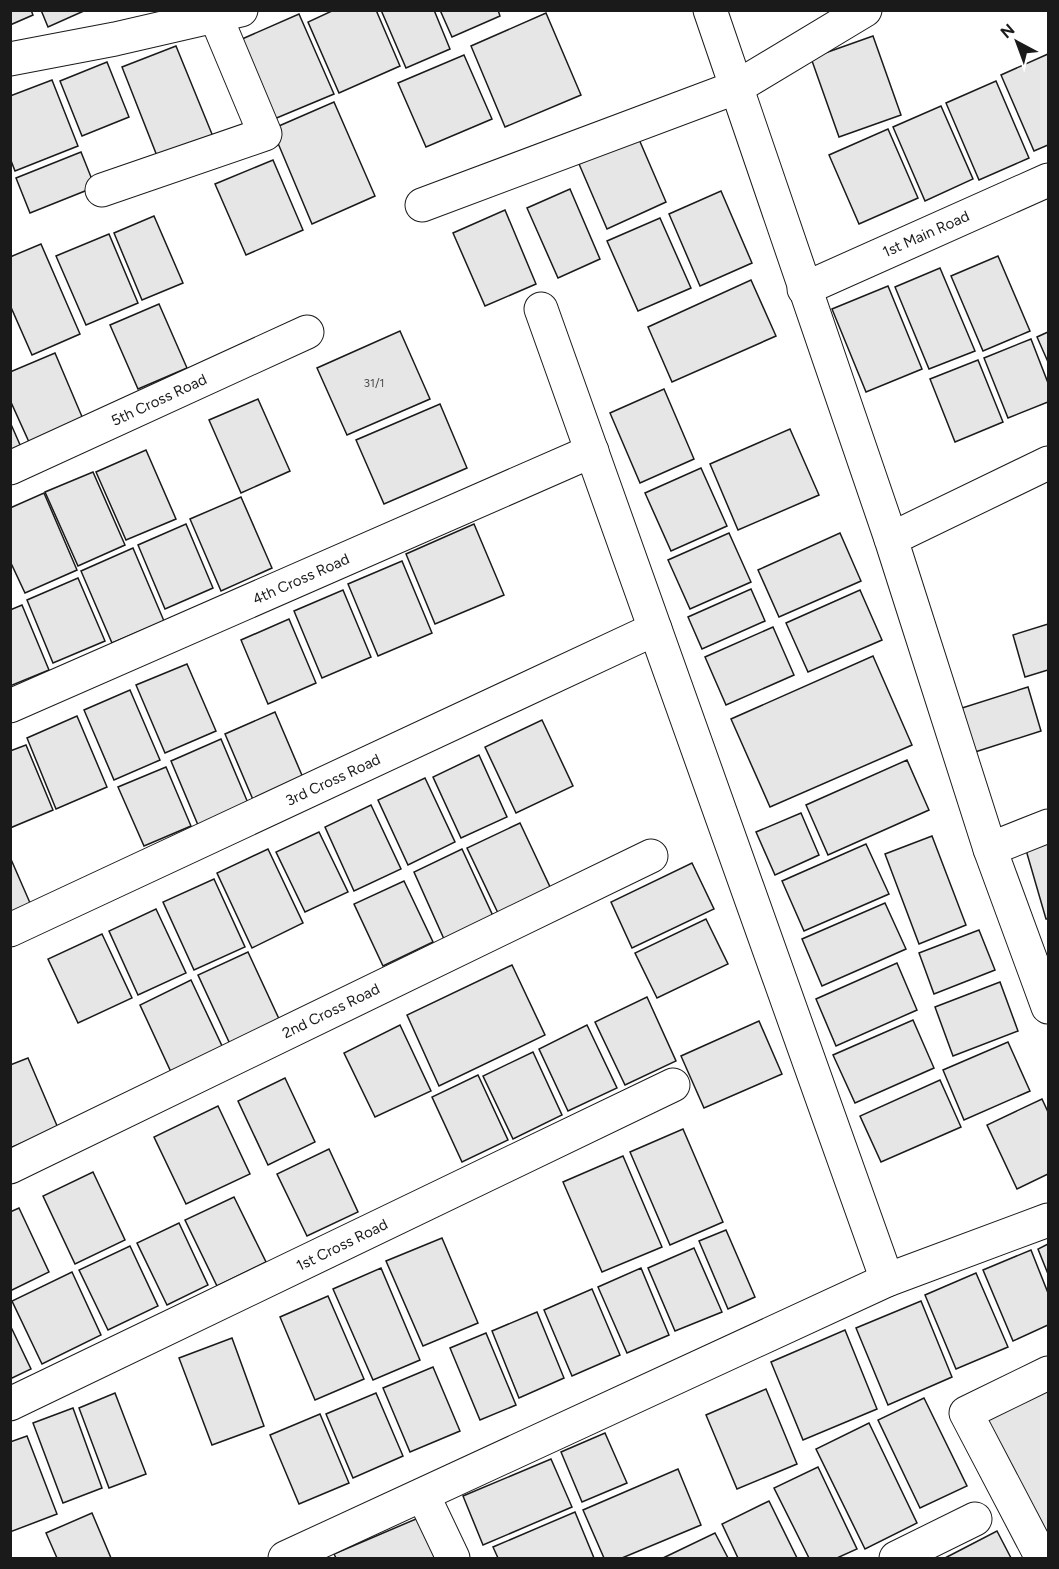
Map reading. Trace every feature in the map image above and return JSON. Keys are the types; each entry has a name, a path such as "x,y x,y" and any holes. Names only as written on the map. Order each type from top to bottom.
{"street":[{"path":"710,10 891,539 990,849 1048,1007"},
{"path":"422,205 737,87 865,10"},
{"path":"10,59 223,12 265,134 102,190"},
{"name":"1st Main Road","path":"804,289 1048,180"},
{"path":"541,309 887,1280"},
{"name":"5th Cross Road","path":"10,468 307,332"},
{"name":"4th Cross Road","path":"10,706 592,451"},
{"path":"891,539 1048,463"},
{"name":"3rd Cross Road","path":"10,930 656,629"},
{"path":"990,849 1048,826"},
{"name":"2nd Cross Road","path":"10,1167 651,856"},
{"name":"1st Cross Road","path":"10,1404 673,1085"},
{"path":"285,1558 887,1280 1048,1220"},
{"path":"1042,1558 966,1413 1048,1373"},
{"path":"423,1495 453,1558"},
{"path":"896,1558 975,1519"}],"building":[{"path":"10,10 31,10 33,15 10,25"},
{"path":"41,10 86,10 48,27"},
{"path":"334,10 376,10 400,66 339,93 308,22"},
{"path":"381,10 434,10 450,49 406,68"},
{"path":"440,10 498,10 500,16 452,37"},
{"path":"546,13 581,95 505,127 471,46"},
{"path":"299,14 334,94 267,122 233,43"},
{"path":"873,36 901,115 839,137 811,58"},
{"path":"176,46 214,139 159,161 122,67"},
{"path":"1048,54 1048,145 1034,151 1001,75"},
{"path":"464,55 492,119 426,147 398,83"},
{"path":"107,62 129,117 82,136 60,81"},
{"path":"52,80 78,146 15,171 10,158 10,96"},
{"path":"996,81 1029,158 979,180 946,103"},
{"path":"334,102 375,196 312,224 272,129"},
{"path":"941,106 973,179 925,201 893,127"},
{"path":"888,129 918,198 859,224 829,155"},
{"path":"638,137 666,202 607,229 579,164"},
{"path":"81,152 95,187 30,213 16,178"},
{"path":"273,160 303,230 246,255 215,184"},
{"path":"570,189 600,259 558,278 527,208"},
{"path":"721,191 752,263 700,286 669,214"},
{"path":"505,210 536,284 485,306 453,233"},
{"path":"154,216 183,283 142,300 114,233"},
{"path":"660,218 691,288 638,311 607,241"},
{"path":"109,234 138,303 86,325 56,256"},
{"path":"41,244 80,334 32,355 10,305 10,257"},
{"path":"998,256 1030,331 983,351 951,276"},
{"path":"940,268 975,351 929,369 895,287"},
{"path":"751,280 776,336 672,382 648,327"},
{"path":"888,286 922,369 866,392 832,309"},
{"path":"159,304 187,368 138,389 110,325"},
{"path":"400,331 430,399 347,435 317,368"},
{"path":"1048,332 1048,362 1037,337"},
{"path":"1031,339 1048,383 1048,402 1008,418 984,358"},
{"path":"55,353 83,419 29,442 10,400 10,372"},
{"path":"978,360 1003,422 955,442 930,379"},
{"path":"664,389 694,459 640,483 610,413"},
{"path":"258,399 290,471 241,493 209,420"},
{"path":"440,404 467,468 384,504 356,440"},
{"path":"10,422 21,447 10,451"},
{"path":"790,429 819,495 738,530 710,464"},
{"path":"146,450 176,519 126,540 96,472"},
{"path":"701,468 727,526 671,551 645,493"},
{"path":"93,472 125,545 78,566 45,492"},
{"path":"44,493 77,570 25,593 10,561 10,508"},
{"path":"241,497 272,568 221,591 190,519"},
{"path":"186,524 213,588 165,609 138,545"},
{"path":"474,524 504,595 435,624 406,554"},
{"path":"729,533 751,582 690,609 668,560"},
{"path":"840,533 861,581 779,617 758,570"},
{"path":"133,548 164,621 112,643 81,571"},
{"path":"402,561 432,633 378,656 348,584"},
{"path":"78,578 105,641 53,663 27,600"},
{"path":"751,589 765,621 702,649 688,617"},
{"path":"343,590 371,657 322,678 294,611"},
{"path":"860,590 882,640 808,672 786,623"},
{"path":"22,605 49,670 10,686 10,610"},
{"path":"289,619 316,683 268,704 241,640"},
{"path":"1048,624 1048,670 1025,677 1013,635"},
{"path":"773,627 794,675 726,705 705,657"},
{"path":"873,656 912,745 770,807 731,719"},
{"path":"187,664 216,731 165,753 136,685"},
{"path":"1028,687 1041,731 975,752 962,708"},
{"path":"130,690 160,760 114,780 84,710"},
{"path":"275,712 304,780 254,802 225,734"},
{"path":"77,716 107,787 56,809 27,738"},
{"path":"542,720 573,786 516,813 485,747"},
{"path":"221,739 248,803 198,825 171,761"},
{"path":"26,745 53,810 10,828 10,751"},
{"path":"479,755 507,817 461,838 433,777"},
{"path":"907,760 929,810 828,855 806,805"},
{"path":"166,767 191,826 144,846 118,787"},
{"path":"425,778 455,842 408,865 378,800"},
{"path":"371,805 401,869 354,891 325,827"},
{"path":"801,813 819,855 775,875 756,832"},
{"path":"520,823 551,889 498,913 467,848"},
{"path":"319,832 348,892 305,912 276,852"},
{"path":"932,836 966,925 919,944 885,854"},
{"path":"1048,843 1048,919 1046,919 1026,850"},
{"path":"866,844 889,894 804,931 782,881"},
{"path":"268,849 303,923 252,948 217,873"},
{"path":"462,849 493,916 444,939 414,872"},
{"path":"10,857 34,912 10,922"},
{"path":"692,863 714,909 632,948 611,902"},
{"path":"214,879 245,947 194,970 163,902"},
{"path":"404,881 433,942 383,966 354,904"},
{"path":"885,903 906,949 822,986 802,939"},
{"path":"156,909 186,973 138,995 109,931"},
{"path":"706,919 728,964 657,998 635,953"},
{"path":"979,930 995,970 934,994 919,953"},
{"path":"102,934 132,998 78,1023 48,959"},
{"path":"248,952 280,1021 230,1044 198,975"},
{"path":"897,963 917,1010 836,1046 816,999"},
{"path":"512,965 545,1035 439,1086 407,1015"},
{"path":"191,980 223,1048 171,1072 140,1005"},
{"path":"1000,982 1018,1031 953,1056 935,1007"},
{"path":"647,997 676,1061 625,1085 595,1022"},
{"path":"913,1020 934,1068 855,1103 833,1055"},
{"path":"759,1021 782,1074 704,1108 681,1056"},
{"path":"400,1025 431,1091 375,1117 344,1053"},
{"path":"587,1025 617,1088 568,1111 539,1049"},
{"path":"1008,1042 1030,1091 964,1120 943,1070"},
{"path":"533,1052 562,1115 513,1139 483,1076"},
{"path":"28,1058 58,1128 10,1148 10,1065"},
{"path":"478,1075 508,1140 462,1162 432,1097"},
{"path":"285,1078 315,1142 268,1165 238,1101"},
{"path":"940,1080 961,1127 881,1162 860,1116"},
{"path":"1042,1099 1048,1112 1048,1174 1017,1189 987,1125"},
{"path":"218,1106 250,1174 186,1204 154,1137"},
{"path":"683,1129 723,1222 670,1245 630,1152"},
{"path":"329,1149 358,1212 307,1236 277,1174"},
{"path":"623,1156 662,1247 602,1272 563,1182"},
{"path":"93,1172 125,1240 75,1264 43,1196"},
{"path":"234,1197 266,1262 217,1286 185,1220"},
{"path":"19,1208 49,1272 10,1291 10,1212"},
{"path":"179,1223 208,1285 167,1305 137,1243"},
{"path":"726,1230 755,1297 728,1309 699,1241"},
{"path":"442,1238 478,1323 423,1346 386,1261"},
{"path":"1048,1244 1048,1274 1038,1249"},
{"path":"130,1246 158,1306 108,1330 79,1270"},
{"path":"694,1248 722,1312 675,1331 648,1268"},
{"path":"1031,1250 1048,1293 1048,1325 1013,1341 983,1270"},
{"path":"381,1268 420,1360 373,1380 333,1289"},
{"path":"641,1268 669,1335 627,1353 598,1287"},
{"path":"72,1272 101,1335 42,1364 12,1301"},
{"path":"976,1273 1008,1347 956,1369 925,1295"},
{"path":"592,1289 620,1355 572,1376 544,1310"},
{"path":"328,1296 364,1379 315,1400 280,1317"},
{"path":"921,1301 952,1377 888,1405 856,1328"},
{"path":"537,1312 564,1378 519,1398 492,1331"},
{"path":"10,1325 31,1369 10,1379"},
{"path":"845,1330 877,1409 803,1440 771,1362"},
{"path":"486,1333 516,1405 480,1420 450,1348"},
{"path":"232,1338 264,1426 212,1445 179,1358"},
{"path":"433,1367 460,1431 410,1452 383,1388"},
{"path":"1048,1384 1048,1553 979,1420"},
{"path":"766,1389 797,1464 737,1489 706,1415"},
{"path":"115,1393 146,1474 109,1488 79,1408"},
{"path":"376,1393 403,1456 353,1478 326,1414"},
{"path":"924,1398 967,1486 920,1508 878,1420"},
{"path":"73,1408 102,1488 63,1503 33,1423"},
{"path":"320,1414 349,1483 299,1504 270,1435"},
{"path":"869,1423 917,1523 865,1549 816,1449"},
{"path":"605,1433 627,1483 582,1502 561,1452"},
{"path":"27,1436 57,1514 10,1532 10,1442"},
{"path":"551,1459 572,1507 483,1545 463,1496"},
{"path":"818,1467 857,1549 837,1558 809,1558 774,1488"},
{"path":"678,1469 701,1525 622,1558 604,1558 583,1510"},
{"path":"769,1501 797,1558 738,1558 722,1524"},
{"path":"575,1512 594,1558 498,1558 493,1547"},
{"path":"92,1513 111,1558 57,1558 46,1533"},
{"path":"423,1516 442,1558 336,1558 334,1554"},
{"path":"997,1531 1011,1558 945,1558"},
{"path":"715,1533 728,1558 663,1558"}]}
